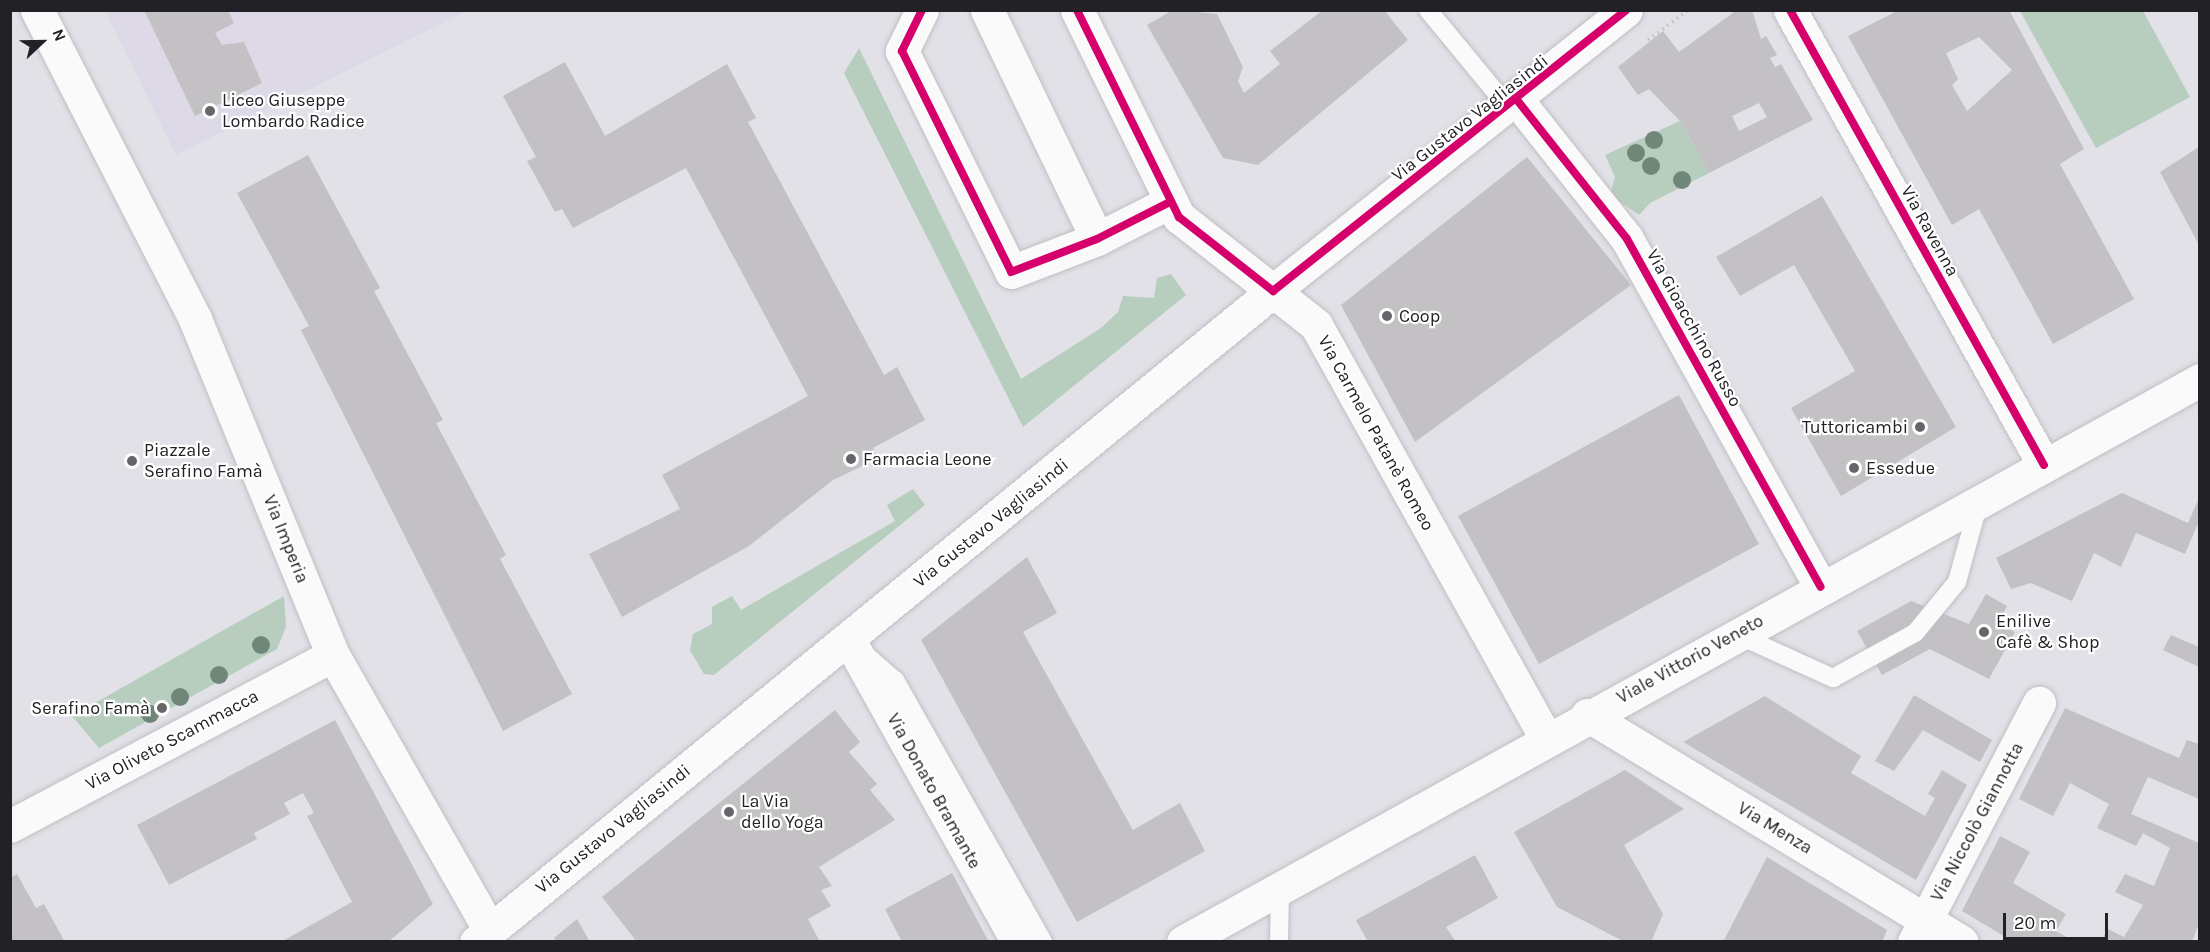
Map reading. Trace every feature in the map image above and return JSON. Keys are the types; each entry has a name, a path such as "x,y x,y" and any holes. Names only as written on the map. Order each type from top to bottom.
{"main road":[{"name":"Via Imperia","path":"37,10 195,319 333,655 482,935"},
{"path":"922,10 902,51 1011,272 1097,239 1170,202"},
{"path":"987,10 1097,239"},
{"name":"Via Gustavo Vagliasindi","path":"482,935 849,640 1273,291 1513,104 1626,10"},
{"name":"Via Ravenna","path":"1790,10 2044,465"},
{"name":"Via Carmelo Patanè Romeo","path":"1085,14 1170,202 1179,217 1316,326 1546,738"},
{"name":"Via Gioacchino Russo","path":"1513,104 1627,239 1821,587"},
{"name":"Viale Vittorio Veneto","path":"1183,942 1587,715 2199,380"},
{"name":"Via Donato Bramante","path":"849,640 1018,942"},
{"name":"Via Oliveto Scammacca","path":"10,826 333,655"},
{"name":"Via Niccolò Giannotta","path":"1920,931 2039,703"},
{"name":"Via Menza","path":"1587,715 1920,931 1962,942"}],"lane":[{"name":"Via Gustavo Vagliasindi","path":"1428,10 1513,104"},
{"path":"1736,634 1833,678 1915,633 1957,582 1980,500"},
{"path":"849,640 895,680 1043,942"},
{"path":"1279,942 1280,888"}],"path":[{"path":"1640,46 1688,10"},
{"path":"92,722 283,607"}],"shaded area":[{"name":"Liceo Giuseppe Lombardo Radice","path":"105,11 467,11 176,155"}],"green space":[{"path":"2020,11 2143,11 2190,97 2096,148"},
{"path":"859,48 1021,379 1101,328 1118,312 1123,296 1154,298 1157,278 1171,274 1186,295 1023,427 844,73"},
{"path":"1680,121 1709,173 1650,203 1639,215 1610,195 1615,177 1605,155"},
{"path":"913,489 925,505 714,675 704,674 690,650 693,634 712,624 712,607 732,596 741,610 895,521 887,505"},
{"path":"284,596 286,627 277,649 99,748 72,716"}],"building":[{"path":"144,10 228,10 234,23 215,33 222,45 244,42 262,83 195,116"},
{"path":"1173,10 1217,14 1243,67 1238,81 1244,93 1280,64 1270,51 1323,10 1384,10 1408,40 1258,165 1223,158 1147,25"},
{"path":"1737,10 1752,10 1761,39 1766,36 1777,55 1770,58 1775,67 1781,64 1813,120 1709,173 1680,121 1649,89 1638,95 1618,67 1663,31 1679,52","holes":["1759,103 1767,117 1739,131 1732,116"]},
{"path":"1899,10 2009,10 2084,149 2060,164 2134,299 2053,344 1979,209 1952,225 1848,36","holes":["1979,37 2012,70 1967,111 1952,85 1958,79 1946,53"]},
{"path":"565,62 605,136 727,64 756,118 748,122 884,375 897,367 925,420 873,448 877,459 833,480 749,546 622,617 589,554 680,509 662,475 808,396 686,168 573,228 562,209 555,212 527,161 536,157 503,96"},
{"path":"2199,147 2199,245 2160,172"},
{"path":"308,155 380,288 374,291 443,420 436,423 506,555 500,559 572,694 503,731 301,330 309,326 237,193"},
{"path":"1527,157 1631,285 1415,442 1341,305"},
{"path":"1822,196 1956,427 1841,496 1791,408 1855,371 1794,265 1740,296 1716,257"},
{"path":"1679,395 1759,544 1539,664 1458,516"},
{"path":"2122,493 2188,523 2199,498 2199,521 2185,554 2136,533 2121,567 2094,553 2072,601 2031,583 2011,589 1996,558"},
{"path":"1027,557 1057,613 1023,632 1133,830 1180,803 1205,851 1077,922 921,640"},
{"path":"1986,594 2007,606 1998,623 2015,632 1989,679 1930,649 1882,675 1857,631 1911,601 1969,624"},
{"path":"2171,635 2199,647 2199,667 2163,650"},
{"path":"1914,695 1992,740 1980,762 1923,730 1894,771 1875,761"},
{"path":"1765,696 1861,756 1851,773 1925,816 1935,798 1928,794 1942,770 1967,785 1916,880 1683,742"},
{"path":"2065,708 2179,758 2187,740 2199,744 2199,799 2148,777 2131,814 2199,843 2199,923 2192,942 2100,942 2108,929 2124,937 2143,905 2115,892 2125,874 2154,886 2170,848 2143,833 2136,846 2097,828 2109,804 2070,783 2053,816 2019,799"},
{"path":"835,710 860,742 849,752 877,784 870,790 895,820 819,867 832,886 821,890 831,906 808,919 820,942 637,942 602,897"},
{"path":"335,720 433,904 388,942 281,942 352,902 307,816 314,813 303,793 284,803 290,814 254,833 257,839 169,885 137,825"},
{"path":"1625,770 1684,809 1624,845 1663,914 1651,942 1625,942 1557,907 1514,832"},
{"path":"2000,836 2030,852 2013,883 2066,914 2056,931 2075,942 2014,942 1962,911"},
{"path":"1475,855 1498,898 1446,927 1456,942 1368,942 1356,920"},
{"path":"1767,857 1887,930 1882,942 1723,942"},
{"path":"952,873 989,942 902,942 885,909"},
{"path":"17,874 36,908 44,904 65,942 10,942 10,878"},
{"path":"577,919 590,942 556,942 554,938"}],"cycle path":[{"path":"922,10 902,51 1011,272 1097,239 1170,202"},
{"path":"1077,10 1179,217 1273,291 1626,10"},
{"path":"1790,10 2044,465"},
{"path":"1517,100 1627,239 1821,587"}],"place":[{"name":"Liceo Giuseppe Lombardo Radice","path":"210,111"},
{"name":"Coop","path":"1387,316"},
{"name":"Tuttoricambi","path":"1920,427"},
{"name":"Farmacia Leone","path":"851,459"},
{"name":"Piazzale Serafino Famà","path":"132,461"},
{"name":"Essedue","path":"1854,468"},
{"name":"Enilive Cafè & Shop","path":"1984,632"},
{"name":"Serafino Famà","path":"162,708"},
{"name":"La Via dello Yoga","path":"729,812"}]}
